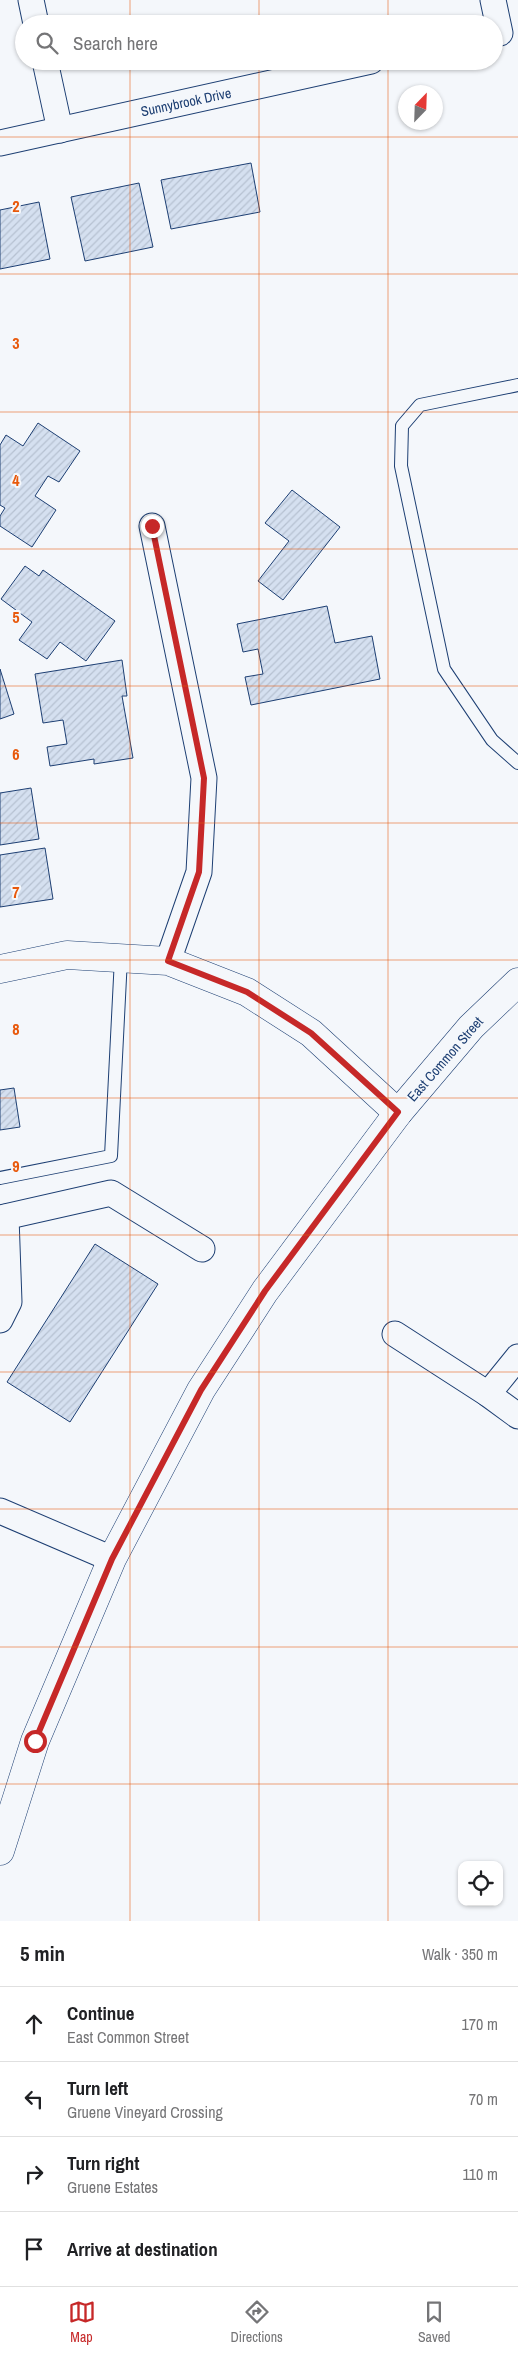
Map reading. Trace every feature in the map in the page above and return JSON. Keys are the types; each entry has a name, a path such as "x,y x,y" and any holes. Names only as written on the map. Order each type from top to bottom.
{"main road":[{"path":"0,969 67,955 168,961 247,992 311,1033 398,1112"},
{"name":"East Common Street","path":"0,1850 35,1741 112,1559 201,1390 265,1291 398,1112 470,1027 518,982"}],"street":[{"path":"31,0 34,15"},
{"path":"493,0 498,15"},
{"path":"47,70 60,130"},
{"name":"Sunnybrook Drive","path":"0,143 330,70"},
{"path":"152,526 204,778 199,872 168,961"},
{"path":"0,1320 9,1302 3,1217 111,1193 202,1248"},
{"path":"395,1334 488,1394 518,1416"},
{"path":"488,1394 518,1357"},
{"path":"0,1511 112,1559"}],"lane":[{"path":"518,384 420,405 402,426 401,466 444,669 492,740 518,763"},
{"path":"0,1178 111,1156 121,958"}],"building":[{"path":"251,163 260,212 171,229 161,180"},
{"path":"139,183 153,247 85,261 71,197"},
{"path":"39,202 50,259 0,269 0,210"},
{"path":"38,423 80,451 59,482 48,476 35,496 56,510 32,547 0,526 0,516 5,508 0,505 0,445 6,435 23,446"},
{"path":"292,490 340,527 283,600 258,581 289,541 265,523"},
{"path":"25,566 39,576 43,570 115,621 86,661 60,642 47,659 19,640 32,622 1,599"},
{"path":"327,606 335,643 372,636 380,679 251,705 245,677 263,674 258,649 243,652 237,624"},
{"path":"122,660 127,696 122,696 133,758 94,764 94,759 50,766 47,747 67,744 63,720 43,723 35,674"},
{"path":"0,669 14,714 0,719"},
{"path":"31,788 39,839 0,845 0,793"},
{"path":"45,848 53,899 0,907 0,855"},
{"path":"14,1088 20,1127 0,1130 0,1090"},
{"path":"95,1244 158,1284 70,1422 7,1382"}],"route":[{"path":"35,1741 112,1559 201,1390 265,1291 398,1112 311,1033 247,992 168,961 199,872 204,778 152,526"}]}
